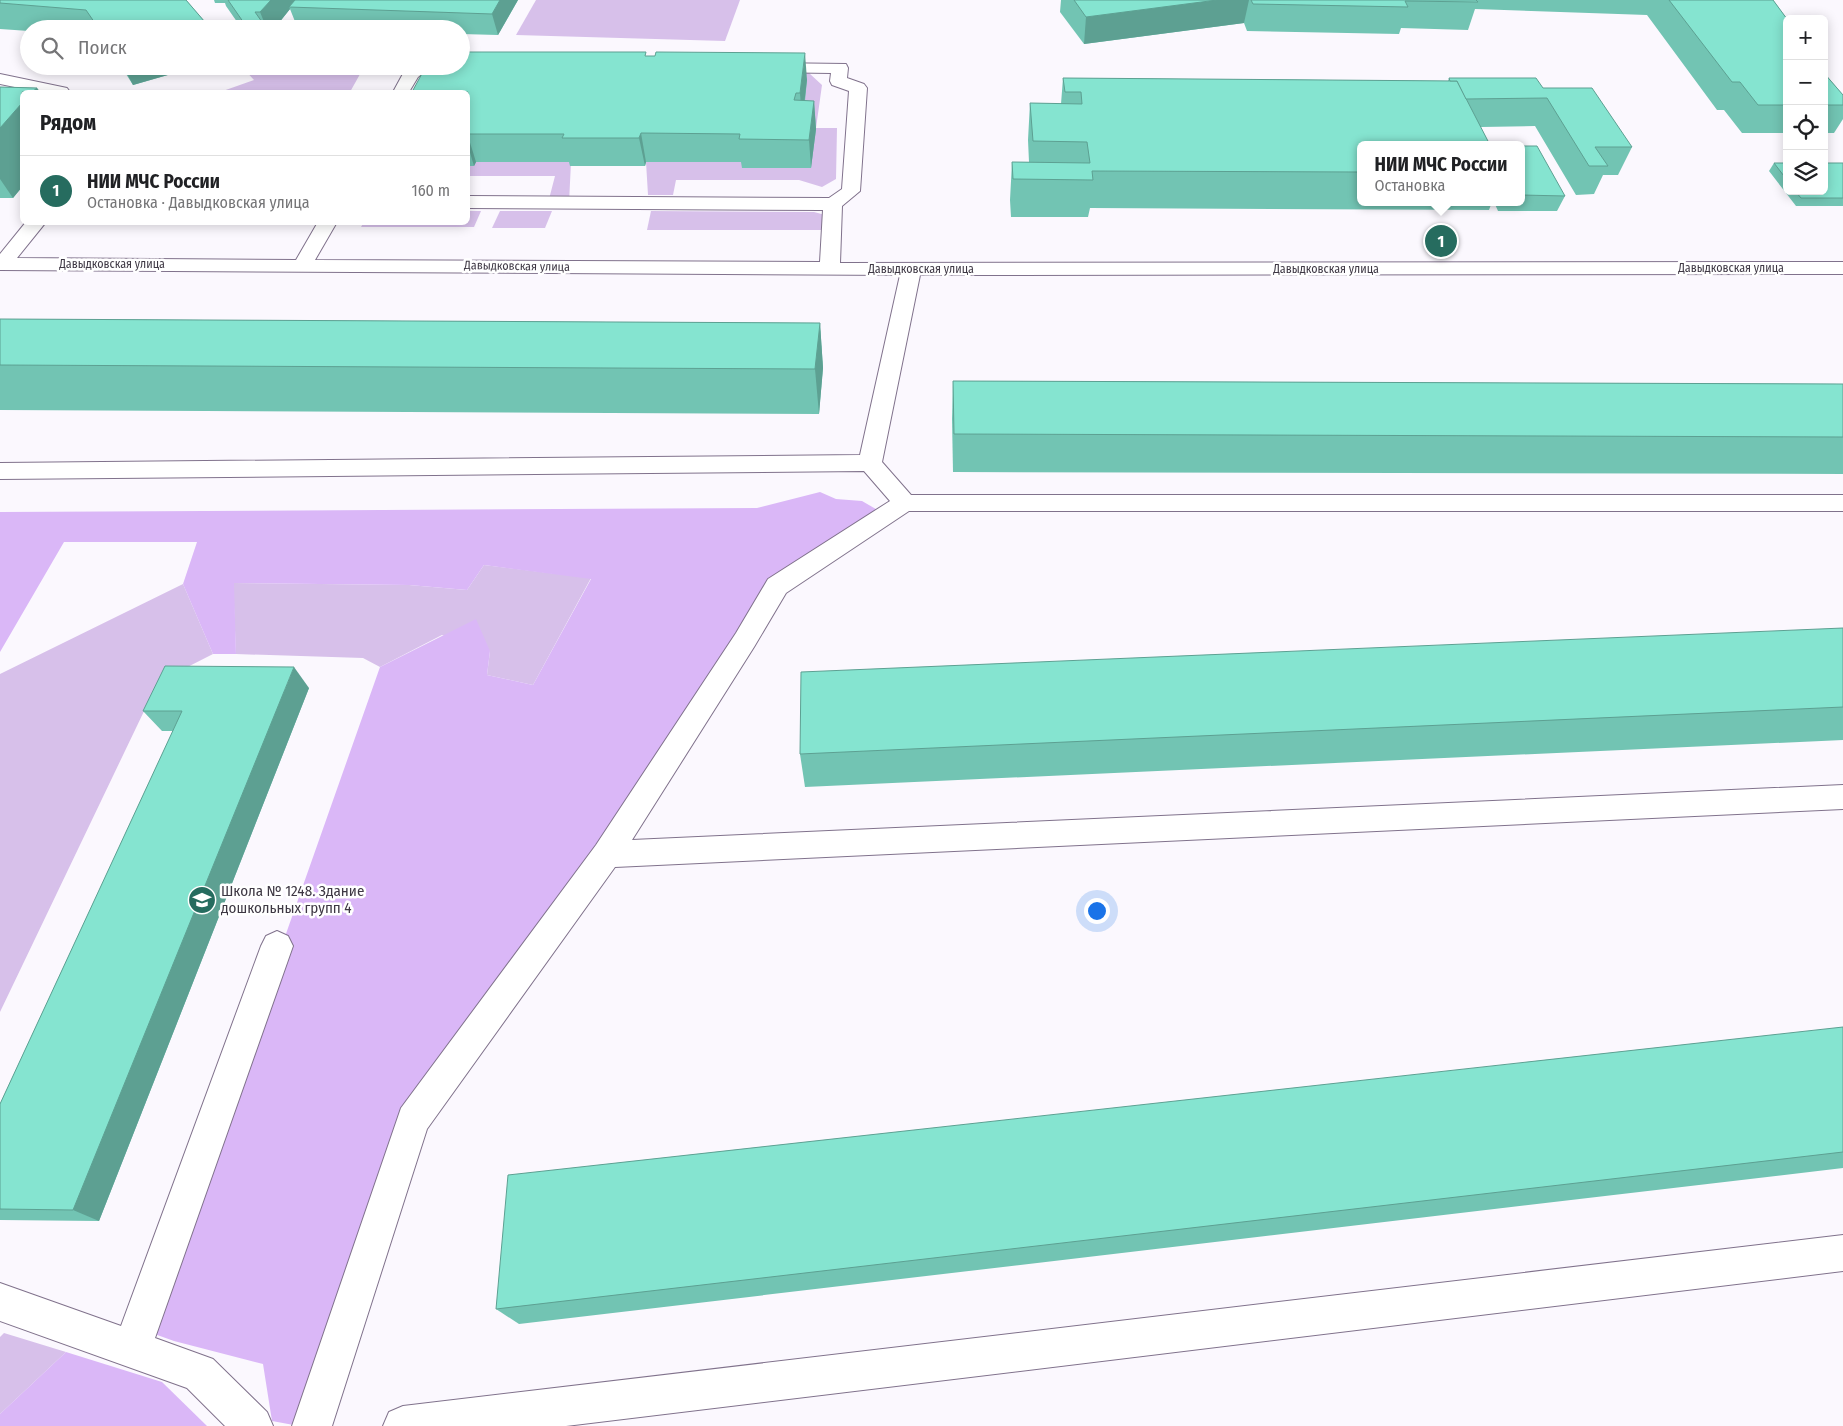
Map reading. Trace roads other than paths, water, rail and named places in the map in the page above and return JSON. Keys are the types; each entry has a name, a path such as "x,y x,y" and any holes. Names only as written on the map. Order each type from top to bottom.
{"street":[{"path":"470,202 834,204 851,191 858,88 838,80 840,68 753,68"},
{"path":"402,90 410,75"},
{"path":"0,79 52,90"},
{"path":"830,269 834,204"},
{"path":"303,264 326,225"},
{"path":"1,264 45,226"},
{"path":"27,264 45,226"},
{"name":"Давыдковская улица","path":"1,264 303,264 830,269 1843,268"},
{"path":"870,464 911,269"},
{"path":"0,471 870,464 905,503"},
{"path":"312,1426 413,1120 607,854 745,640 777,586 887,513 905,503 1843,504"},
{"path":"607,854 1843,797"},
{"path":"132,1349 276,946"},
{"path":"403,1426 1843,1253"},
{"path":"0,1302 199,1373 253,1426"}],"place":[{"name":"НИИ МЧС России","path":"1441,241"},
{"name":"Школа № 1248. Здание дошкольных групп 4","path":"202,900"}]}
